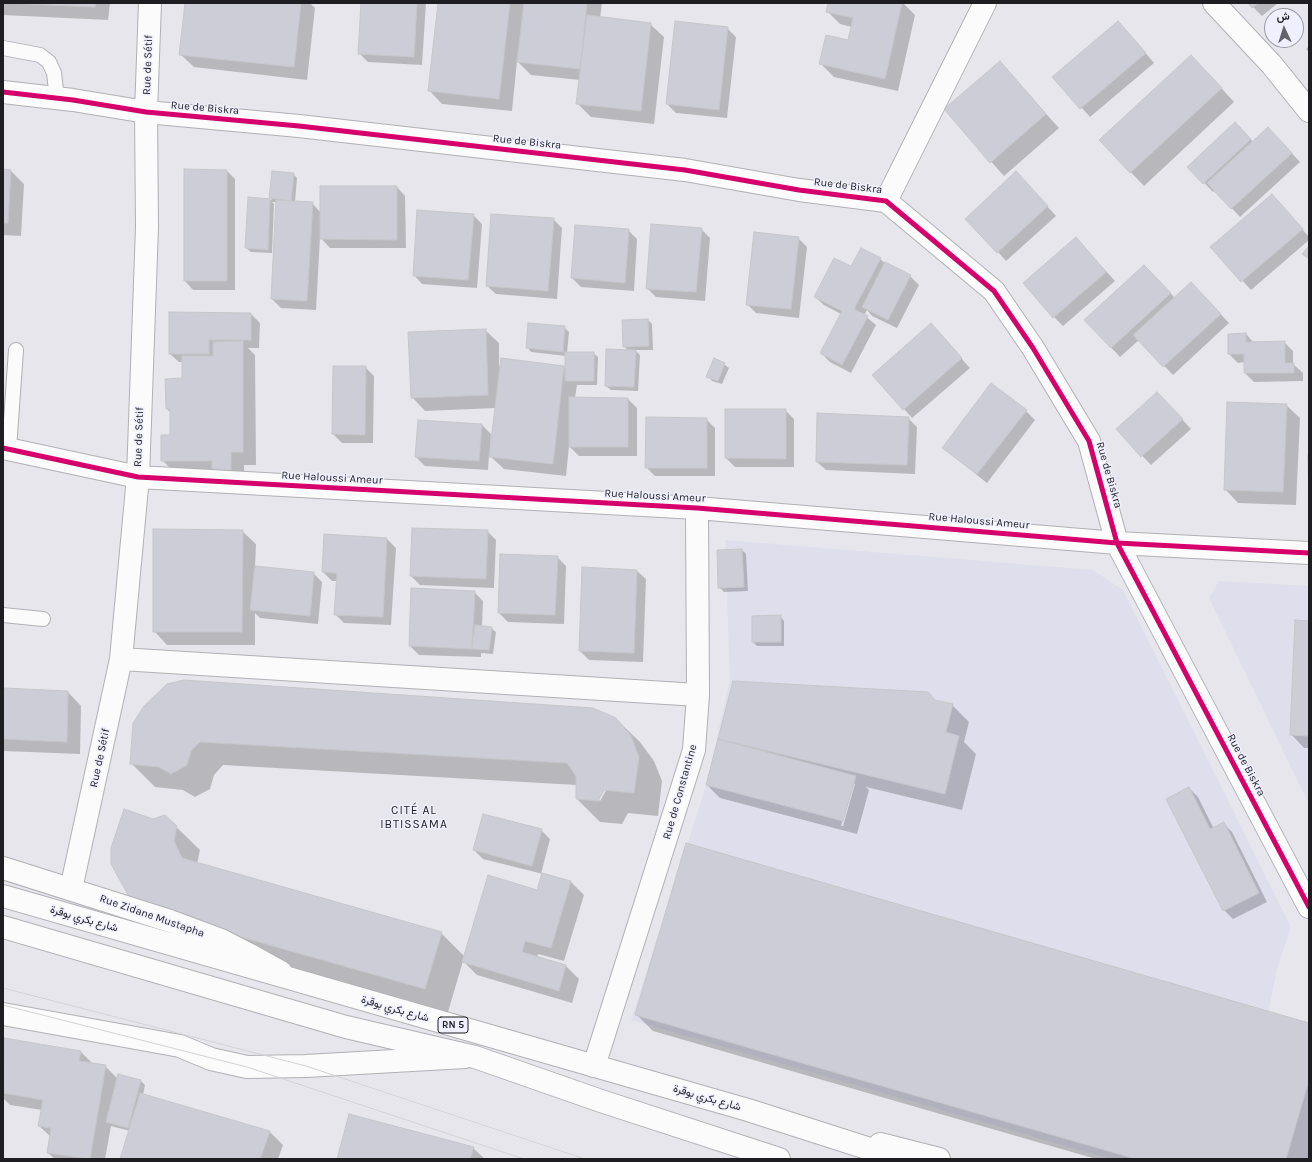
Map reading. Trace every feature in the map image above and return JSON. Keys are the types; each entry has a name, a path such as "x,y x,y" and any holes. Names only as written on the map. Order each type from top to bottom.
{"main road":[{"name":"Rue de Sétif","path":"71,889 120,659 138,477 147,227 146,112 150,3"},
{"path":"886,201 985,3"},
{"path":"1214,3 1272,65 1309,111"},
{"name":"Rue de Biskra","path":"3,92 57,98 146,112 299,126 685,170 799,190 886,201 994,291 1032,348 1089,441 1117,543 1309,907"},
{"name":"Rue Haloussi Ameur","path":"6,448 138,477 697,508 1117,543 1309,553"},
{"name":"Rue de Constantine","path":"594,1066 694,750 698,695 697,508"},
{"path":"120,659 698,695"},
{"name":"Rue Zidane Mustapha","path":"3,868 71,889 221,940 254,956 294,980"},
{"name":"شارع بكري بوقرة","path":"3,896 748,1110 901,1159"},
{"name":"RN 5","path":"3,927 346,1027 475,1057 601,1101 779,1159"},
{"path":"3,1014 180,1046 211,1059 247,1066 306,1066 475,1057"},
{"path":"748,1110 938,1159"}],"lane":[{"path":"3,48 40,55 49,62 54,73 57,98"},
{"path":"6,448 16,350"},
{"path":"3,615 43,620"}],"shaded area":[{"path":"725,540 1093,570 1123,590 1291,927 1277,969 1268,1013 1309,1023 1309,1159 1110,1159 631,1020 706,786 730,680"},
{"path":"1219,581 1309,586 1309,804 1209,598"}],"building":[{"path":"8,3 96,3 95,7"},
{"path":"185,3 301,3 294,67 179,55"},
{"path":"361,3 417,3 414,57 358,54"},
{"path":"438,3 510,3 499,99 428,91"},
{"path":"524,3 587,3 580,69 517,62"},
{"path":"828,3 902,3 885,79 819,64 826,35 848,40 853,18 826,12"},
{"path":"1248,3 1258,3 1252,8"},
{"path":"587,15 651,23 641,111 576,104"},
{"path":"675,21 728,27 719,110 666,104"},
{"path":"1118,21 1146,53 1080,109 1052,77"},
{"path":"1191,55 1222,88 1130,173 1099,140"},
{"path":"1000,61 1046,114 990,163 944,109"},
{"path":"1235,122 1251,139 1203,184 1187,167"},
{"path":"1268,127 1292,153 1231,209 1207,183"},
{"path":"3,169 11,170 8,223 3,223"},
{"path":"184,169 227,170 227,281 184,281"},
{"path":"272,171 294,173 291,201 269,198"},
{"path":"1016,171 1048,206 997,253 965,219"},
{"path":"320,186 397,186 397,240 320,239"},
{"path":"1272,194 1303,229 1241,282 1210,247"},
{"path":"248,197 270,199 268,250 245,248"},
{"path":"276,200 313,202 307,301 271,299"},
{"path":"417,210 474,214 468,280 413,276"},
{"path":"491,214 554,218 548,291 486,286"},
{"path":"651,224 702,228 696,292 646,289"},
{"path":"575,225 629,229 625,283 571,278"},
{"path":"754,232 799,237 791,309 746,305"},
{"path":"1076,237 1106,272 1053,318 1023,283"},
{"path":"1309,246 1309,259 1302,254"},
{"path":"861,248 881,258 854,309 868,316 842,365 820,353 842,311 814,297 834,258 851,266"},
{"path":"885,262 911,275 888,320 862,307"},
{"path":"1144,265 1171,293 1111,348 1084,320"},
{"path":"1191,282 1221,314 1163,367 1133,335"},
{"path":"169,312 251,313 251,340 209,340 209,354 169,354"},
{"path":"648,319 649,346 623,347 622,320"},
{"path":"528,323 565,326 563,352 526,348"},
{"path":"931,323 962,358 903,410 872,375"},
{"path":"486,329 488,395 411,398 408,332"},
{"path":"1246,333 1246,342 1285,341 1285,363 1294,363 1294,373 1244,373 1244,354 1228,354 1228,334"},
{"path":"243,341 243,452 231,452 231,471 212,471 212,461 161,461 161,435 170,435 170,409 166,409 165,379 182,378 182,356 213,356 213,342"},
{"path":"606,349 636,350 634,387 605,386"},
{"path":"565,352 594,352 594,381 565,381"},
{"path":"501,358 564,366 553,464 489,457"},
{"path":"714,358 725,363 718,381 706,377"},
{"path":"333,366 366,366 365,435 332,434"},
{"path":"991,383 1027,410 977,474 942,448"},
{"path":"1157,392 1183,419 1141,457 1116,429"},
{"path":"569,397 628,398 628,447 569,447"},
{"path":"1227,402 1287,404 1283,492 1224,490"},
{"path":"725,409 786,409 786,459 725,458"},
{"path":"817,413 909,417 907,465 816,462"},
{"path":"646,417 707,418 707,468 645,468"},
{"path":"418,420 482,424 479,461 415,457"},
{"path":"1308,456 1309,456 1309,512"},
{"path":"412,528 488,530 486,579 410,576"},
{"path":"153,529 243,530 242,632 153,632"},
{"path":"324,534 387,538 383,617 334,615 337,573 322,572"},
{"path":"742,549 744,587 718,588 717,550"},
{"path":"500,554 558,556 555,615 498,613"},
{"path":"255,566 314,572 310,616 250,610"},
{"path":"582,567 637,570 634,653 579,651"},
{"path":"411,588 475,591 472,649 409,646"},
{"path":"781,615 781,642 752,642 752,616"},
{"path":"1295,620 1309,621 1309,736 1290,735"},
{"path":"475,625 492,627 489,650 472,649"},
{"path":"184,680 593,708 616,718 631,736 639,757 634,793 604,790 598,801 576,799 576,776 567,763 200,742 191,751 187,765 171,774 159,767 130,764 133,723 144,706 167,684"},
{"path":"733,681 928,692 935,700 953,704 946,732 959,736 945,794 718,739"},
{"path":"3,688 68,691 67,742 3,739"},
{"path":"718,739 856,776 843,821 706,785"},
{"path":"1189,787 1210,829 1224,822 1259,893 1223,911 1166,799"},
{"path":"124,809 153,819 165,815 177,826 174,841 182,858 442,932 425,989 149,911 132,902 111,864 111,848"},
{"path":"483,814 542,829 532,866 473,850"},
{"path":"686,843 1309,1023 1309,1080 1286,1159 1136,1159 635,1015"},
{"path":"542,873 571,881 551,948 525,941 522,952 566,965 559,991 462,962 488,875 537,890"},
{"path":"4,1038 81,1051 79,1061 106,1065 90,1159 47,1153 51,1128 38,1126 43,1100 3,1093"},
{"path":"118,1074 141,1080 128,1128 106,1122"},
{"path":"140,1093 270,1131 260,1159 120,1159"},
{"path":"349,1114 474,1147 470,1159 337,1159"}],"tram line":[{"path":"3,988 306,1066 585,1159"},
{"path":"3,1005 247,1067 524,1159"}],"cycle path":[{"path":"3,92 73,100 146,112 299,126 685,170 799,190 886,201 994,291 1033,348 1089,441 1117,543 1309,907"},
{"path":"3,448 138,477 697,508 1117,543 1309,553"}],"district":[{"name":"CITÉ AL IBTISSAMA","path":"414,818"}]}
